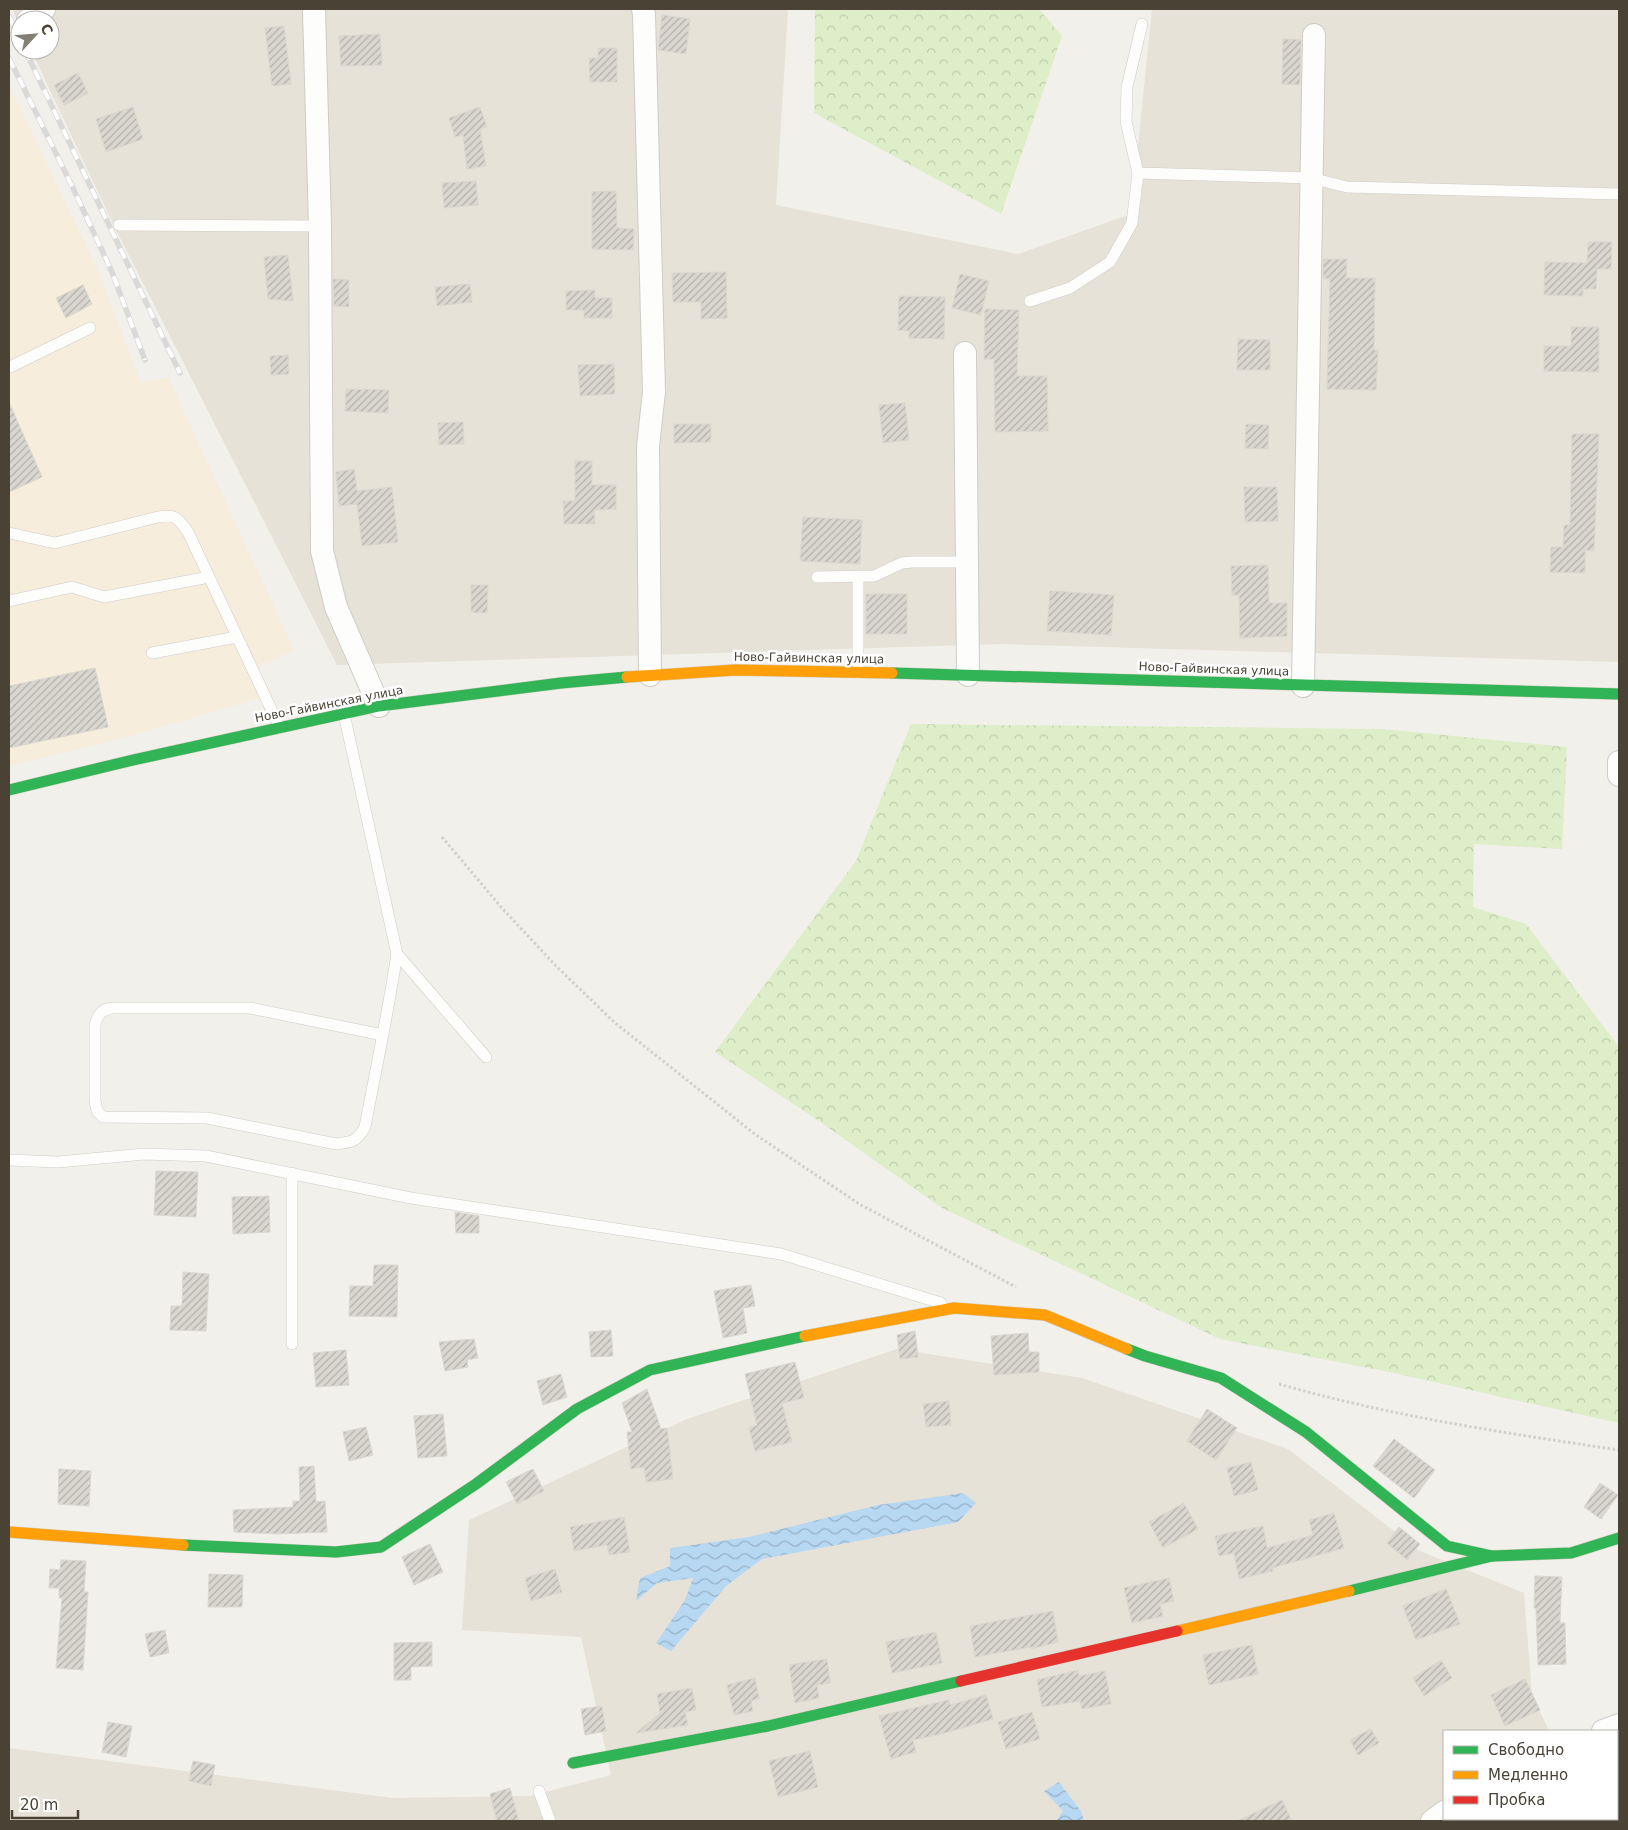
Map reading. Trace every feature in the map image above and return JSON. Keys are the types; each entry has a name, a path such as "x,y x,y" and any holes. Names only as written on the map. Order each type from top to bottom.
{"street":[{"path":"314,9 320,226 322,550 336,608 379,706"},
{"path":"643,9 654,392 648,446 650,675"},
{"path":"1304,686 1314,35"},
{"path":"965,353 968,675"},
{"name":"Ново-Гайвинская улица","path":"9,790 379,706 650,675 735,670 858,672 1619,694"},
{"path":"1619,762 1619,775"},
{"path":"9,1532 154,1544 327,1551 382,1547 476,1484 577,1409 650,1370 821,1333 954,1308 1045,1315 1145,1356 1221,1378 1306,1432 1446,1546 1492,1556"},
{"path":"572,1763 768,1726 1492,1556 1571,1553 1619,1538"},
{"path":"1606,1730 1619,1725"},
{"path":"1618,1766 1619,1749"},
{"path":"1432,1821 1443,1813"}],"lane":[{"path":"1030,301 1070,288 1110,262 1132,222 1138,173 1126,122 1127,87 1142,24"},
{"path":"1138,173 1312,178 1346,186 1619,194"},
{"path":"119,226 320,226"},
{"path":"9,367 90,328"},
{"path":"9,533 55,543 170,515 179,519 188,532 280,728"},
{"path":"817,577 858,578 874,576 893,567 912,562 967,562"},
{"path":"9,601 72,587 104,597 209,578"},
{"path":"858,578 858,672"},
{"path":"152,653 238,637"},
{"path":"344,714 397,954 383,1035 365,1126 359,1137 350,1143 336,1144 207,1118 103,1117 97,1111 94,1101 95,1025 98,1015 103,1010 112,1008 250,1008 383,1035"},
{"path":"397,954 486,1057"},
{"path":"9,1160 58,1162 144,1154 206,1156 412,1198 781,1254 954,1308"},
{"path":"292,1173 292,1344"},
{"path":"539,1791 550,1821"}],"path":[{"path":"442,837 501,907 556,966 608,1016 756,1135 861,1205 1021,1289"},
{"path":"1278,1383 1386,1410 1485,1431 1619,1450"}],"shaded area":[{"path":"788,9 776,205 1018,254 1131,214 1152,9 1619,9 1619,662 1002,644 337,665 114,226 36,60 60,60 60,10 12,10"},
{"path":"9,85 97,268 141,383 168,377 294,650 252,671 260,698 119,739 9,766"},
{"path":"897,1349 1082,1378 1288,1449 1420,1551 1524,1593 1532,1695 1549,1730 1443,1730 1443,1820 1589,1821 9,1821 9,1748 393,1798 530,1796 611,1775 581,1637 462,1630 469,1520 687,1419"}],"green space":[{"path":"815,9 1039,9 1062,36 1001,214 814,113"},
{"path":"911,724 1382,729 1567,747 1562,849 1474,844 1473,907 1526,924 1619,1047 1619,1423 1389,1372 1220,1339 942,1208 816,1119 715,1052 856,861"}],"water":[{"path":"963,1493 976,1503 958,1522 762,1559 726,1586 671,1651 656,1643 685,1600 693,1578 657,1583 636,1601 640,1578 670,1566 670,1548 749,1537 878,1505"},
{"path":"1059,1782 1081,1811 1084,1821 1056,1821 1063,1811 1044,1791"}],"building":[{"path":"662,15 690,19 686,54 658,50"},
{"path":"284,26 291,84 272,86 265,28"},
{"path":"380,34 382,65 341,66 339,36"},
{"path":"1283,39 1301,40 1300,85 1282,84"},
{"path":"598,48 617,48 617,82 590,82 589,58 598,58"},
{"path":"78,73 88,93 64,105 54,85"},
{"path":"133,107 143,139 106,152 96,119"},
{"path":"480,107 487,127 480,129 486,166 467,169 463,135 455,137 449,118"},
{"path":"476,181 478,205 444,208 442,183"},
{"path":"616,191 617,228 634,229 633,250 592,249 592,192"},
{"path":"1588,242 1612,242 1611,269 1597,269 1596,289 1583,289 1583,296 1544,295 1545,262 1587,263"},
{"path":"288,255 293,301 268,299 264,257"},
{"path":"1323,259 1347,259 1346,278 1375,278 1374,350 1378,350 1376,390 1327,389 1330,279 1323,278"},
{"path":"726,272 727,318 701,319 701,302 673,302 672,273"},
{"path":"960,274 989,281 981,315 952,308"},
{"path":"333,279 349,280 349,307 334,306"},
{"path":"470,284 472,302 437,306 435,287"},
{"path":"83,285 92,304 66,318 56,298"},
{"path":"595,290 595,298 612,298 612,318 584,318 584,310 566,310 566,291"},
{"path":"899,296 945,297 944,339 909,338 909,331 898,330"},
{"path":"985,309 1019,310 1017,376 1047,376 1048,431 995,432 994,359 984,359"},
{"path":"1571,327 1599,327 1599,372 1544,371 1544,346 1571,346"},
{"path":"1238,339 1270,340 1270,370 1237,370"},
{"path":"288,355 289,374 271,375 270,356"},
{"path":"614,364 615,394 580,396 578,365"},
{"path":"346,389 389,390 388,413 345,411"},
{"path":"9,402 42,477 9,492"},
{"path":"905,403 909,440 883,443 879,405"},
{"path":"463,422 464,444 439,445 438,423"},
{"path":"674,424 711,424 711,442 674,443"},
{"path":"1246,424 1269,425 1268,449 1245,448"},
{"path":"1572,434 1599,434 1594,551 1585,550 1585,573 1550,572 1551,547 1563,547 1564,525 1570,525"},
{"path":"575,461 592,461 592,485 616,485 616,509 594,510 595,524 564,524 563,501 575,501"},
{"path":"354,469 357,491 392,487 398,542 362,546 357,504 339,506 336,472"},
{"path":"1244,487 1277,487 1278,521 1245,522"},
{"path":"803,517 862,520 860,564 800,561"},
{"path":"1268,565 1269,603 1287,603 1287,636 1240,638 1239,595 1232,595 1231,566"},
{"path":"471,585 488,585 487,613 471,612"},
{"path":"1050,591 1114,595 1111,635 1047,631"},
{"path":"866,594 907,594 907,634 866,634"},
{"path":"95,668 108,727 9,748 9,686"},
{"path":"156,1171 198,1172 196,1217 154,1215"},
{"path":"269,1196 270,1232 233,1234 232,1197"},
{"path":"455,1212 479,1216 479,1233 456,1233"},
{"path":"374,1265 398,1265 397,1317 349,1316 350,1286 373,1286"},
{"path":"183,1272 209,1274 206,1331 170,1330 171,1306 182,1306"},
{"path":"751,1285 755,1306 743,1308 747,1333 723,1338 714,1291"},
{"path":"611,1330 613,1356 591,1357 589,1332"},
{"path":"915,1331 918,1357 900,1359 897,1335"},
{"path":"1028,1333 1029,1352 1039,1352 1039,1372 994,1375 991,1336"},
{"path":"474,1339 478,1358 467,1360 468,1367 445,1371 439,1342"},
{"path":"346,1350 349,1385 316,1387 313,1353"},
{"path":"795,1362 804,1398 782,1403 792,1442 755,1451 749,1428 757,1425 745,1374"},
{"path":"561,1374 567,1397 543,1405 537,1381"},
{"path":"647,1389 661,1429 667,1428 673,1479 646,1482 644,1467 631,1469 627,1432 632,1432 622,1403"},
{"path":"949,1401 951,1425 926,1427 923,1404"},
{"path":"1207,1409 1237,1428 1216,1460 1187,1441"},
{"path":"443,1414 447,1456 418,1458 414,1416"},
{"path":"366,1427 373,1455 349,1461 343,1432"},
{"path":"1394,1439 1435,1470 1414,1498 1373,1466"},
{"path":"1251,1462 1258,1490 1234,1496 1227,1468"},
{"path":"314,1466 316,1502 325,1501 327,1532 277,1534 234,1532 233,1510 293,1507 293,1501 300,1501 299,1467"},
{"path":"59,1469 91,1471 89,1506 58,1504"},
{"path":"533,1469 544,1491 517,1504 506,1482"},
{"path":"1600,1483 1618,1495 1601,1519 1584,1507"},
{"path":"1184,1503 1198,1529 1163,1548 1149,1522"},
{"path":"1334,1513 1344,1548 1272,1568 1273,1571 1239,1579 1234,1553 1219,1556 1215,1536 1263,1526 1267,1548 1313,1535 1309,1520"},
{"path":"624,1517 630,1552 609,1555 607,1545 574,1551 570,1527"},
{"path":"1399,1527 1420,1544 1407,1560 1387,1543"},
{"path":"430,1544 443,1572 414,1585 402,1557"},
{"path":"61,1560 86,1561 84,1592 88,1592 83,1670 56,1668 62,1598 59,1598 59,1588 49,1588 50,1569 60,1570"},
{"path":"555,1569 562,1592 531,1601 525,1578"},
{"path":"209,1574 243,1575 242,1607 208,1607"},
{"path":"1535,1576 1562,1577 1560,1623 1565,1623 1566,1664 1538,1665 1536,1608 1534,1608"},
{"path":"1169,1578 1174,1601 1160,1604 1163,1616 1132,1623 1124,1588"},
{"path":"1446,1589 1460,1624 1416,1640 1403,1606"},
{"path":"1053,1611 1058,1642 1031,1649 1031,1647 975,1657 970,1626"},
{"path":"165,1630 169,1653 150,1657 145,1634"},
{"path":"936,1632 942,1663 892,1673 886,1642"},
{"path":"432,1642 432,1666 411,1667 411,1680 394,1680 394,1643"},
{"path":"1252,1645 1258,1674 1209,1685 1203,1655"},
{"path":"827,1659 830,1683 817,1685 819,1698 795,1703 789,1665"},
{"path":"1441,1660 1452,1678 1424,1696 1413,1678"},
{"path":"1078,1670 1079,1676 1105,1671 1111,1704 1082,1709 1080,1701 1042,1707 1037,1680"},
{"path":"755,1678 759,1698 751,1701 753,1711 734,1715 727,1685"},
{"path":"1525,1679 1540,1710 1505,1726 1491,1695"},
{"path":"692,1688 696,1710 685,1712 688,1725 636,1733 660,1713 657,1694"},
{"path":"986,1695 993,1719 913,1740 916,1752 891,1759 879,1716 949,1700 950,1705"},
{"path":"602,1706 606,1731 585,1735 581,1709"},
{"path":"1032,1712 1040,1739 1006,1749 998,1722"},
{"path":"108,1722 132,1726 126,1757 102,1752"},
{"path":"1371,1729 1379,1743 1358,1755 1350,1740"},
{"path":"810,1751 818,1787 778,1797 769,1761"},
{"path":"193,1761 215,1765 211,1786 189,1781"},
{"path":"510,1788 519,1821 497,1821 490,1794"},
{"path":"1282,1800 1292,1821 1237,1821"}],"railway":[{"path":"9,58 112,272 145,360"},
{"path":"30,60 180,373"}],"traffic: fast":[{"path":"892,673 1619,694"},
{"path":"9,790 133,760 379,706 561,683 627,677"},
{"path":"183,1545 336,1552 381,1547 476,1484 577,1409 650,1370 805,1336"},
{"path":"1127,1349 1221,1378 1306,1432 1447,1546 1492,1556"},
{"path":"1349,1591 1492,1556 1571,1553 1619,1538"},
{"path":"573,1763 768,1726 961,1681"}],"traffic: slow":[{"path":"627,677 735,670 892,673"},
{"path":"805,1336 954,1308 1045,1315 1127,1349"},
{"path":"9,1532 183,1545"},
{"path":"1177,1631 1349,1591"}],"traffic: jam":[{"path":"961,1681 1177,1631"}]}
